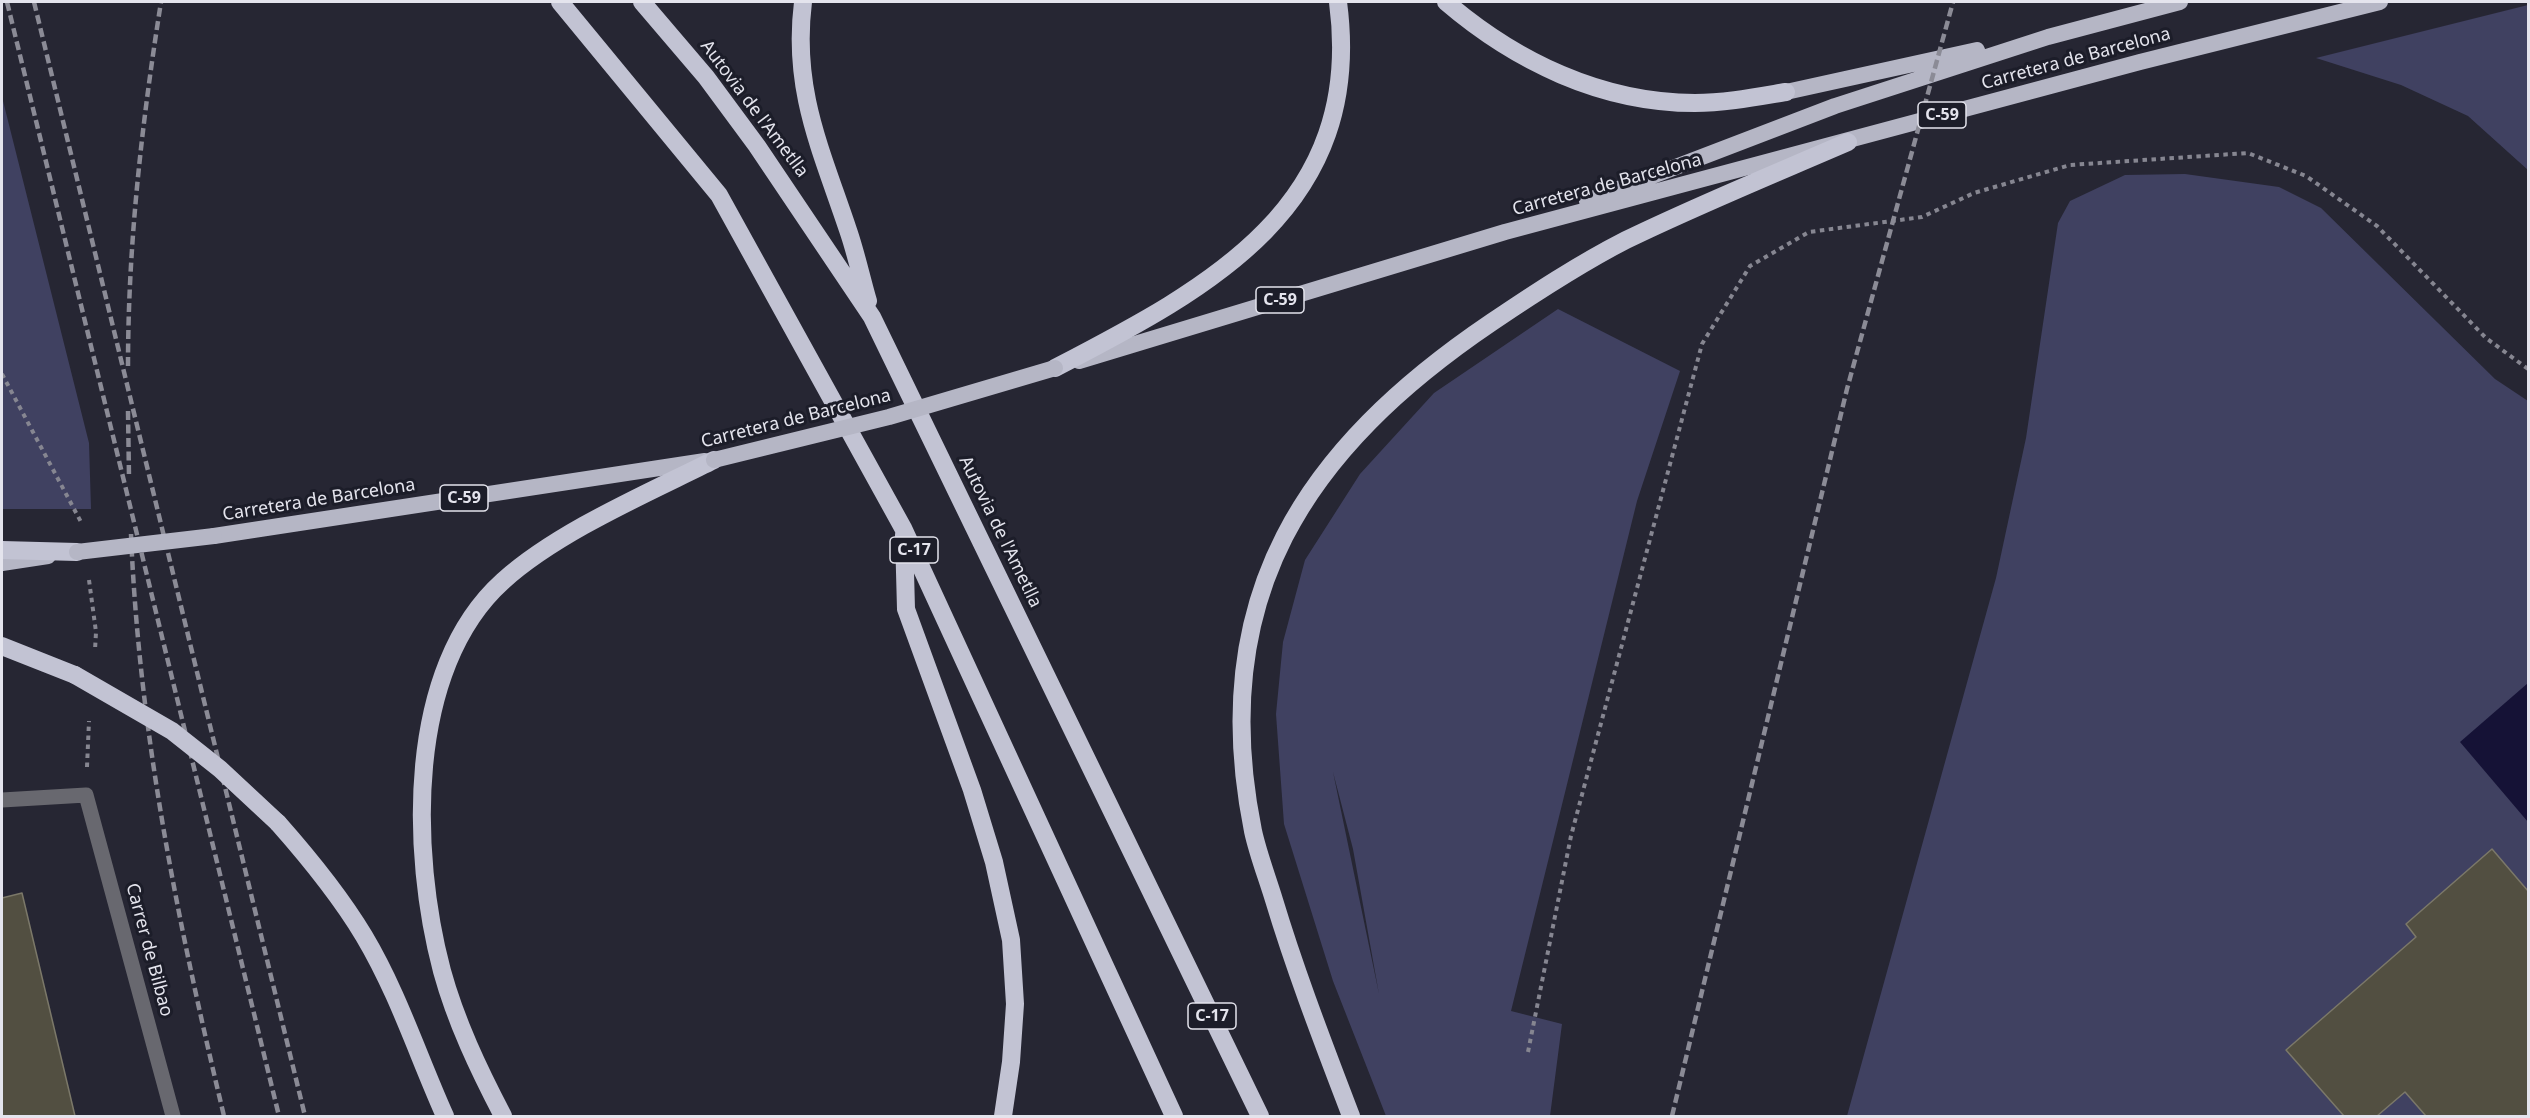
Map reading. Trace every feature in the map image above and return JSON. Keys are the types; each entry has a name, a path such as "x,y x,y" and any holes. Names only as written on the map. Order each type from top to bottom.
{"highway":[{"name":"C-17","path":"560,2 719,195 903,528 1174,1116"},
{"name":"Autovia de l'Ametlla","path":"642,2 706,77 757,146 872,317 1260,1116"},
{"path":"803,2 799,32 800,74 809,117 849,231 872,317"},
{"path":"1055,368 1186,297 1231,263 1268,228 1299,191 1322,152 1335,114 1341,73 1342,33 1338,2"},
{"path":"1446,2 1473,25 1512,51 1561,76 1608,92 1694,103 1786,92 1900,65 2048,37"},
{"name":"Carretera de Barcelona","path":"1505,232 1835,106 2048,37 2180,2"},
{"name":"Carretera de Barcelona","path":"77,552 214,536 714,460 889,417 1505,232 2140,62 2380,2"},
{"path":"1351,1116 1280,919 1254,833 1245,772 1245,660 1256,604 1298,508 1329,465 1370,420 1417,378 1469,337 1524,300 1626,241 1848,142"},
{"path":"503,1116 458,1021 442,969 432,915 424,857 422,807 425,759 442,676 457,642 477,610 501,582 525,563 625,504 714,460"},
{"path":"903,528 906,609 972,790 993,862 1011,940 1015,1004 1011,1062 1003,1116"},
{"name":"C-59","path":"2,550 77,552"},
{"name":"C-59","path":"2,563 77,552"},
{"path":"2,646 75,675 172,730 220,769 278,823 311,861 363,935 404,1016 445,1116"}],"street":[{"name":"Carrer de Bilbao","path":"2,800 86,795 173,1116"}],"path":[{"path":"1528,1052 1571,836 1702,344 1750,266 1809,232 1923,217 1974,193 2070,165 2248,153 2306,176 2377,226 2486,338 2529,369"}],"shaded area":[{"path":"2528,5 2528,170 2468,116 2401,85 2316,58"},
{"path":"2,97 89,443 91,509 2,509"},
{"path":"2185,174 2279,187 2321,208 2495,379 2528,401 2528,1116 1847,1116 1996,578 2026,438 2058,223 2070,201 2125,175"},
{"path":"1558,309 1680,371 1637,501 1511,1011 1562,1024 1550,1116 1386,1116 1333,981 1284,824 1276,714 1283,642 1305,560 1360,474 1434,393","holes":["1333,772 1353,849 1379,994"]},
{"path":"2528,683 2528,822 2460,742"}],"building":[{"path":"2492,849 2528,891 2528,1116 2426,1116 2405,1092 2377,1116 2344,1116 2286,1050 2416,937 2406,924"},
{"path":"22,893 75,1116 2,1116 2,898"}],"railway":[{"path":"7,2 279,1116"},
{"path":"34,2 305,1116"},
{"path":"128,366 130,275 137,183 161,2"},
{"path":"1672,1116 1847,389 1953,2"},
{"path":"128,411 129,477"},
{"path":"131,534 142,681 163,827 191,972 224,1116"}]}
